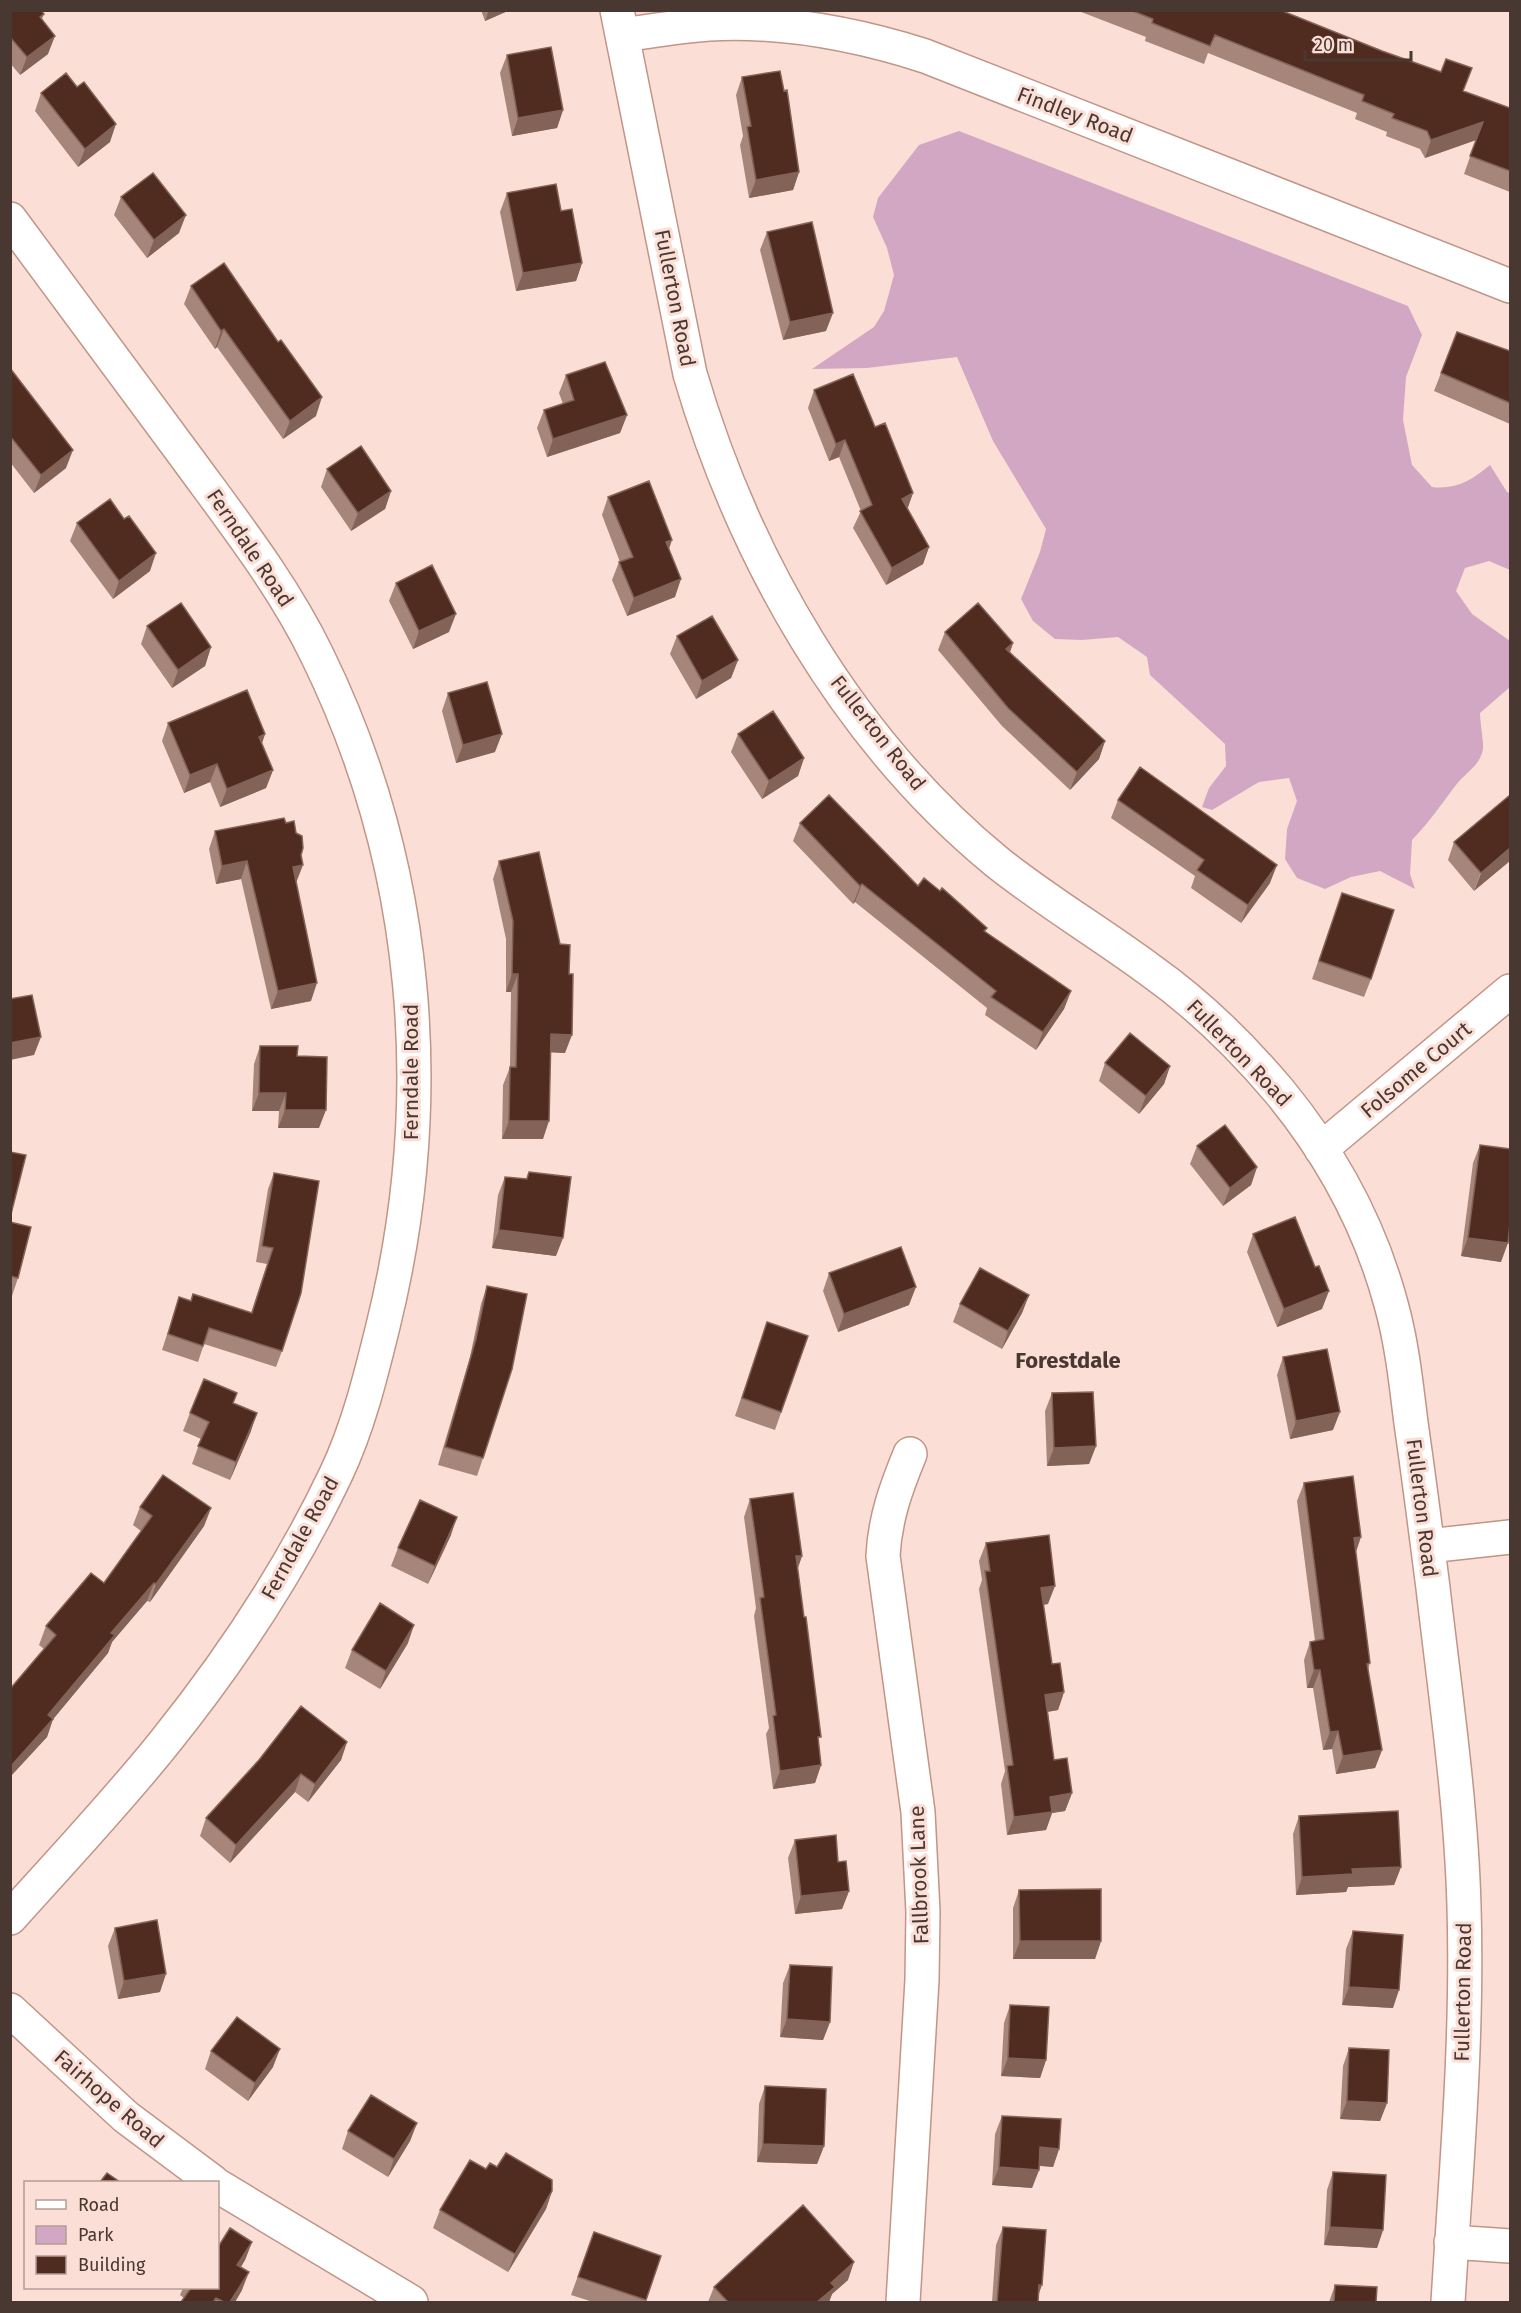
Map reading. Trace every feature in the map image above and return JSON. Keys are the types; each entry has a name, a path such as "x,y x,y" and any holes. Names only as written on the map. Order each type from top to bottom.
{"street":[{"name":"Findley Road","path":"620,23 746,24 816,30 893,46 925,56 1510,286"},
{"name":"Fullerton Road","path":"620,23 690,374 704,422 760,553 806,637 878,740 933,803 998,862 1184,996 1260,1070 1321,1149 1357,1212 1391,1303 1403,1361 1428,1546 1461,1838 1466,1958 1448,2302"},
{"name":"Ferndale Road","path":"10,219 274,577 317,655 359,754 386,840 404,927 414,1018 415,1095 408,1191 393,1286 369,1380 338,1471 283,1573 233,1651 164,1743 10,1918"},
{"name":"Folsome Court","path":"1321,1149 1510,991"},
{"name":"Fallbrook Lane","path":"903,2302 924,1912 918,1812 883,1556 884,1529 891,1500 910,1454"},
{"path":"1428,1546 1510,1537"},
{"name":"Fairhope Road","path":"10,2010 126,2117 212,2181"},
{"path":"219,2187 411,2302"},
{"path":"1451,2242 1510,2246"}],"green space":[{"path":"959,131 1408,306 1422,335 1406,377 1403,420 1412,465 1432,487 1441,488 1463,483 1490,465 1507,492 1510,493 1510,570 1489,561 1465,568 1456,591 1472,614 1510,641 1510,687 1480,713 1483,746 1479,760 1412,840 1410,874 1415,889 1380,871 1351,877 1325,889 1297,878 1285,859 1287,829 1297,801 1289,778 1259,782 1212,810 1202,807 1209,788 1226,766 1225,744 1150,675 1147,657 1118,637 1082,640 1055,639 1033,621 1021,599 1040,552 1046,529 993,441 957,357 867,368 812,369 874,327 884,311 894,275 887,248 873,217 878,198 919,145"}],"building":[{"path":"10,10 41,10 44,14 40,17 55,36 27,57 10,37"},
{"path":"1130,10 1280,10 1441,72 1446,59 1472,68 1463,91 1510,108 1510,171 1470,156 1483,122 1431,140 1427,131 1392,118 1394,114 1362,101 1364,95 1215,35 1210,46 1152,23 1153,19"},
{"path":"551,47 563,110 518,118 507,55"},
{"path":"780,71 784,91 787,90 799,172 756,180 747,127 751,126 742,77"},
{"path":"66,73 77,87 84,82 116,124 85,149 41,93"},
{"path":"153,173 186,215 154,240 121,197"},
{"path":"556,184 561,211 572,209 582,263 523,273 507,193"},
{"path":"812,222 833,313 790,322 767,232"},
{"path":"224,263 278,342 281,340 322,397 290,421 224,329 221,331 191,286"},
{"path":"1457,332 1510,351 1510,403 1441,373"},
{"path":"605,362 627,415 553,439 544,410 574,400 566,375"},
{"path":"10,368 73,450 41,475 10,436"},
{"path":"853,374 875,427 885,423 913,493 902,499 929,547 892,568 860,511 872,505 845,440 836,444 814,390"},
{"path":"361,446 391,491 358,513 327,469"},
{"path":"649,481 672,540 666,542 681,579 634,598 619,562 633,557 608,497"},
{"path":"110,499 124,519 129,516 156,553 119,581 77,523"},
{"path":"432,565 456,614 419,631 396,583"},
{"path":"181,603 211,647 178,670 147,626"},
{"path":"978,603 1013,643 1006,649 1105,741 1077,772 1008,708 945,632"},
{"path":"712,616 738,660 702,681 677,636"},
{"path":"487,682 502,734 463,745 448,693"},
{"path":"247,690 265,734 259,737 273,770 227,789 217,764 190,775 168,723"},
{"path":"773,711 804,758 769,781 738,734"},
{"path":"1140,767 1277,865 1248,905 1197,870 1204,860 1118,800"},
{"path":"829,795 918,886 924,878 940,891 942,888 987,928 984,931 1071,991 1043,1032 991,997 996,991 862,884 860,886 800,823"},
{"path":"1510,795 1510,848 1481,873 1454,842"},
{"path":"284,818 286,823 294,821 296,833 302,836 303,865 293,867 317,983 278,991 247,861 222,866 215,831"},
{"path":"539,852 560,944 570,945 569,974 573,974 572,1035 551,1034 549,1121 509,1121 510,1067 516,1067 518,974 512,974 513,921 499,861"},
{"path":"1342,893 1394,910 1371,979 1319,961"},
{"path":"32,995 41,1037 10,1043 10,999"},
{"path":"1130,1033 1170,1066 1146,1096 1105,1063"},
{"path":"260,1046 298,1046 297,1056 327,1057 326,1110 285,1110 286,1093 259,1093"},
{"path":"1225,1125 1257,1167 1230,1188 1197,1146"},
{"path":"1480,1145 1510,1149 1508,1243 1468,1238"},
{"path":"10,1152 26,1155 10,1218"},
{"path":"529,1172 571,1177 563,1238 499,1230 505,1177 527,1179"},
{"path":"274,1173 319,1181 301,1293 282,1351 209,1328 203,1346 168,1334 179,1297 191,1301 193,1294 252,1313 273,1248 262,1246"},
{"path":"1295,1217 1315,1267 1319,1266 1329,1291 1284,1309 1253,1234"},
{"path":"10,1222 31,1227 18,1278 10,1276"},
{"path":"901,1247 916,1287 844,1314 829,1273"},
{"path":"980,1268 1029,1295 1008,1331 960,1304"},
{"path":"487,1286 527,1294 512,1369 483,1458 445,1447 476,1339"},
{"path":"767,1322 808,1336 781,1412 742,1398"},
{"path":"1327,1349 1340,1412 1296,1421 1283,1357"},
{"path":"204,1379 237,1393 233,1403 257,1413 236,1462 198,1446 209,1422 190,1413"},
{"path":"1093,1392 1096,1446 1054,1448 1052,1393"},
{"path":"163,1475 211,1508 156,1584 154,1583 111,1633 115,1635 48,1715 53,1719 11,1766 10,1689 56,1635 46,1626 91,1573 104,1583 152,1516 140,1507"},
{"path":"1353,1476 1361,1537 1354,1538 1370,1663 1367,1664 1382,1750 1343,1756 1338,1731 1330,1732 1320,1670 1314,1670 1310,1642 1324,1639 1304,1483"},
{"path":"793,1493 802,1556 796,1556 821,1737 818,1737 821,1765 780,1771 773,1716 776,1715 760,1598 764,1597 750,1499"},
{"path":"420,1500 457,1517 435,1566 398,1548"},
{"path":"1049,1535 1055,1586 1041,1588 1052,1664 1060,1663 1064,1692 1045,1695 1054,1760 1067,1758 1072,1793 1050,1797 1052,1812 1014,1817 1007,1766 1013,1765 985,1571 990,1571 986,1543"},
{"path":"380,1603 414,1625 386,1671 352,1650"},
{"path":"301,1706 347,1742 315,1784 301,1774 236,1845 206,1818 259,1760"},
{"path":"1398,1811 1401,1867 1352,1869 1353,1874 1302,1877 1299,1816"},
{"path":"836,1835 838,1862 846,1861 849,1891 801,1896 795,1840"},
{"path":"1101,1889 1101,1941 1020,1941 1019,1890"},
{"path":"157,1920 166,1974 124,1981 115,1928"},
{"path":"1353,1931 1403,1935 1399,1990 1349,1987"},
{"path":"790,1965 832,1967 830,2022 787,2019"},
{"path":"1010,2005 1049,2007 1046,2060 1008,2058"},
{"path":"237,2017 280,2049 255,2083 211,2051"},
{"path":"1349,2048 1389,2050 1387,2103 1347,2101"},
{"path":"765,2086 826,2089 824,2146 763,2144"},
{"path":"371,2095 417,2123 394,2159 348,2131"},
{"path":"1002,2116 1061,2119 1059,2149 1040,2147 1039,2170 999,2167"},
{"path":"506,2153 552,2180 552,2191 515,2254 440,2210 470,2160 486,2169 490,2163 497,2167"},
{"path":"1333,2172 1386,2175 1383,2230 1330,2227"},
{"path":"107,2173 119,2181 101,2181"},
{"path":"803,2205 854,2262 831,2283 835,2287 817,2302 728,2302 714,2287"},
{"path":"1003,2227 1046,2230 1042,2285 1039,2285 1038,2302 997,2302"},
{"path":"230,2228 252,2242 237,2265 249,2272 230,2302 216,2298 213,2302 181,2302 190,2289 219,2289 219,2245"},
{"path":"594,2232 661,2256 646,2300 578,2277"},
{"path":"1335,2285 1377,2287 1376,2302 1334,2302"}],"district":[{"name":"Forestdale","path":"1068,1360"}]}
